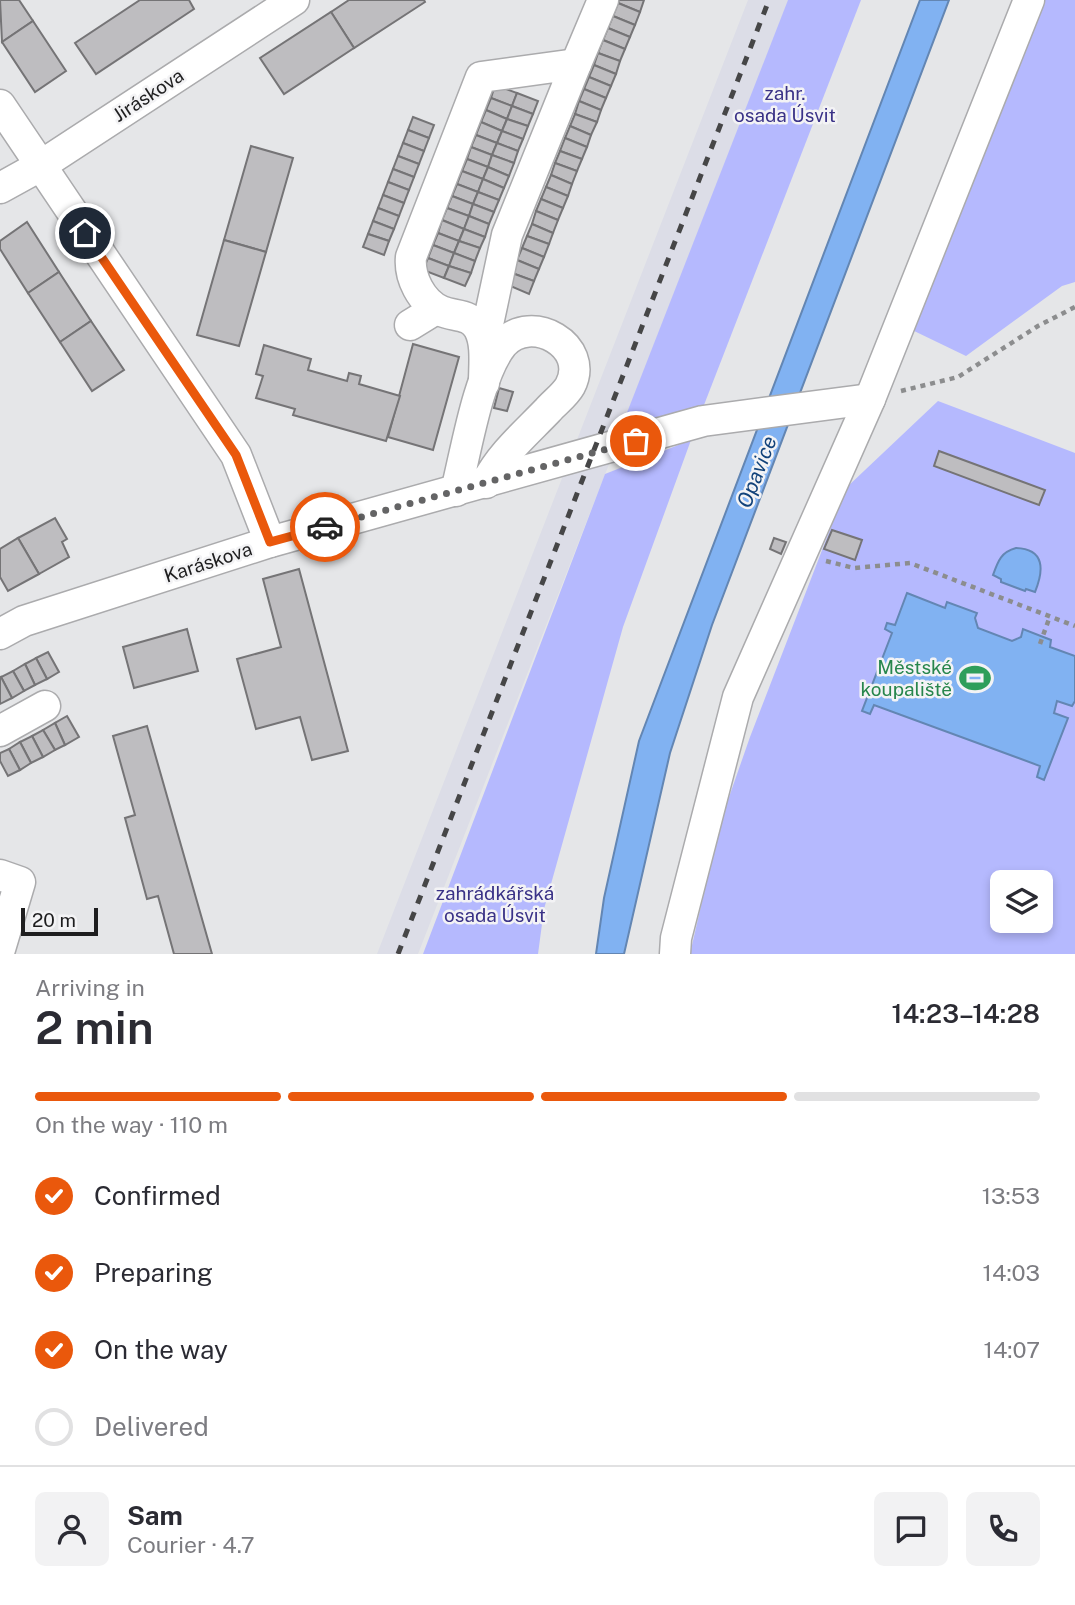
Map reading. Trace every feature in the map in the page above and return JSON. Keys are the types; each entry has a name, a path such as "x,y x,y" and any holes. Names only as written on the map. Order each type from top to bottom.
{"street":[{"name":"Jiráskova","path":"0,188 40,166 294,0"},
{"path":"484,383 484,343 507,234 603,0"},
{"path":"675,954 676,938 738,697 870,399 1029,0"},
{"path":"484,343 472,320 436,309 411,276 411,257 481,77 576,64"},
{"path":"0,105 236,455 270,542"},
{"path":"410,325 436,309"},
{"path":"456,491 484,383 497,352 506,341 526,332 537,331 555,336 563,344 573,363 570,387 496,464 486,483"},
{"name":"Karáskova","path":"0,634 24,621 270,542 702,421 870,399"},
{"path":"0,731 45,706"},
{"path":"0,875 20,882 0,949"}],"path":[{"path":"870,399 958,377 1038,326 1075,307"},
{"path":"802,552 854,568 910,563 1075,626"},
{"path":"1040,644 1050,616"}],"shaded area":[{"path":"748,0 790,0 418,954 377,954"}],"green space":[{"name":"zahr. osada Úsvit","path":"788,0 861,0 704,405 621,428"},
{"path":"1037,0 1075,0 1075,282 1062,286 966,356 910,329"},
{"name":"Městské koupaliště","path":"938,401 1075,453 1075,954 690,954 720,823 750,737 846,488"},
{"name":"zahrádkářská osada Úsvit","path":"691,440 623,627 544,909 538,954 423,954 605,474"}],"water":[{"name":"Opavice","path":"920,0 949,0 712,625 670,753 624,954 596,954 604,898 639,741"},
{"path":"1016,548 1032,552 1040,562 1040,576 1035,592 1001,582 1001,579 993,575 1001,558"},
{"name":"Městské koupaliště","path":"907,593 945,608 947,602 977,613 975,618 978,628 1012,641 1021,637 1023,629 1051,640 1050,647 1075,656 1075,701 1072,706 1057,701 1054,713 1068,718 1044,780 1037,777 1040,766 874,705 870,714 862,711 892,633 885,629 887,623 895,625"}],"building":[{"path":"0,0 19,0 33,21 2,42"},
{"path":"140,0 189,0 194,9 96,74 75,43"},
{"path":"349,0 425,2 354,48 331,12"},
{"path":"619,0 644,0 640,12 618,3"},
{"path":"618,3 640,12 635,25 613,16"},
{"path":"331,12 354,48 284,94 260,58"},
{"path":"613,16 635,25 630,37 608,28"},
{"path":"33,21 66,71 35,92 2,42"},
{"path":"608,28 630,37 625,49 603,40"},
{"path":"603,40 625,49 620,61 598,53"},
{"path":"598,53 620,61 616,74 594,65"},
{"path":"594,65 616,74 611,86 589,77"},
{"path":"589,77 611,86 606,98 584,89"},
{"path":"495,85 517,93 512,106 491,98"},
{"path":"584,89 606,98 601,110 579,101"},
{"path":"517,93 538,101 533,114 512,106"},
{"path":"491,98 512,106 507,119 486,110"},
{"path":"579,101 601,110 597,122 575,114"},
{"path":"512,106 533,114 528,126 507,119"},
{"path":"486,110 507,119 502,131 481,122"},
{"path":"575,114 597,122 591,135 570,126"},
{"path":"413,117 434,125 429,138 408,130"},
{"path":"507,119 528,126 523,139 502,131"},
{"path":"481,122 502,131 497,143 476,135"},
{"path":"570,126 591,135 587,147 565,138"},
{"path":"408,130 429,138 424,151 403,143"},
{"path":"502,131 523,139 518,151 497,143"},
{"path":"476,135 497,143 492,155 471,147"},
{"path":"565,138 587,147 582,159 560,151"},
{"path":"403,143 424,151 419,164 398,156"},
{"path":"497,143 518,151 514,163 492,155"},
{"path":"251,146 293,158 266,252 224,240"},
{"path":"471,147 492,155 488,167 467,159"},
{"path":"560,151 582,159 577,171 555,163"},
{"path":"492,155 514,163 509,176 488,167"},
{"path":"398,156 419,164 414,177 393,169"},
{"path":"467,159 488,167 483,179 462,171"},
{"path":"555,163 577,171 572,184 551,175"},
{"path":"488,167 509,176 504,188 483,179"},
{"path":"393,169 414,177 409,190 388,182"},
{"path":"462,171 483,179 478,192 457,184"},
{"path":"551,175 572,184 568,196 546,187"},
{"path":"483,179 504,188 499,200 478,192"},
{"path":"388,182 409,190 404,203 383,195"},
{"path":"457,184 478,192 473,204 452,196"},
{"path":"546,187 568,196 563,208 541,199"},
{"path":"478,192 499,200 494,212 473,204"},
{"path":"383,195 404,203 399,216 378,208"},
{"path":"452,196 473,204 469,216 447,208"},
{"path":"541,199 563,208 558,220 536,211"},
{"path":"473,204 494,212 489,224 469,216"},
{"path":"378,208 399,216 394,229 373,221"},
{"path":"447,208 469,216 464,229 442,220"},
{"path":"536,211 558,220 553,233 532,224"},
{"path":"469,216 489,224 485,237 464,229"},
{"path":"442,220 464,229 459,241 438,233"},
{"path":"373,221 394,229 389,241 368,234"},
{"path":"27,222 59,272 28,293 0,249 0,241"},
{"path":"532,224 553,233 549,244 527,236"},
{"path":"464,229 485,237 480,248 459,241"},
{"path":"438,233 459,241 454,253 433,245"},
{"path":"368,234 389,241 384,255 363,247"},
{"path":"527,236 549,244 544,257 522,248"},
{"path":"224,240 266,252 239,346 197,335"},
{"path":"459,241 480,248 475,261 454,253"},
{"path":"433,245 454,253 449,266 428,258"},
{"path":"522,248 544,257 539,269 517,260"},
{"path":"454,253 475,261 471,273 449,266"},
{"path":"428,258 449,266 444,278 423,270"},
{"path":"517,260 539,269 534,281 512,273"},
{"path":"449,266 471,273 465,286 444,278"},
{"path":"59,272 91,321 60,342 28,293"},
{"path":"512,273 534,281 529,294 508,285"},
{"path":"91,321 124,370 92,391 60,342"},
{"path":"413,344 459,357 433,450 388,437"},
{"path":"264,345 311,359 308,370 347,381 349,373 361,376 359,384 400,396 386,441 293,415 295,409 256,398 263,376 256,374"},
{"path":"499,388 513,392 507,411 494,408"},
{"path":"939,451 1045,490 1039,505 934,466"},
{"path":"55,518 67,539 62,542 69,557 39,574 18,538"},
{"path":"832,530 862,540 855,560 824,549"},
{"path":"18,538 39,574 8,591 0,577 0,549"},
{"path":"774,538 786,542 781,554 770,549"},
{"path":"299,569 348,751 312,760 300,717 256,729 237,659 281,647 263,579"},
{"path":"187,629 198,671 134,688 123,647"},
{"path":"48,652 59,672 47,679 36,658"},
{"path":"36,658 47,679 35,685 25,664"},
{"path":"25,664 35,685 24,691 13,671"},
{"path":"13,671 24,691 12,698 1,677"},
{"path":"0,678 12,698 0,704"},
{"path":"67,716 79,737 65,745 55,723"},
{"path":"55,723 65,745 55,750 43,730"},
{"path":"147,726 212,954 174,954 158,896 147,899 125,818 135,815 113,736"},
{"path":"43,730 55,750 43,757 32,736"},
{"path":"32,736 43,757 31,763 20,742"},
{"path":"20,742 31,763 20,770 9,749"},
{"path":"9,749 20,770 8,776 0,761 0,753"}],"railway":[{"path":"398,954 769,0"}],"way so far":[{"path":"325,527 636,441"}],"place":[{"name":"Městské koupaliště","path":"975,678"}],"route":[{"path":"85,233 236,455 270,542 325,527"}]}
